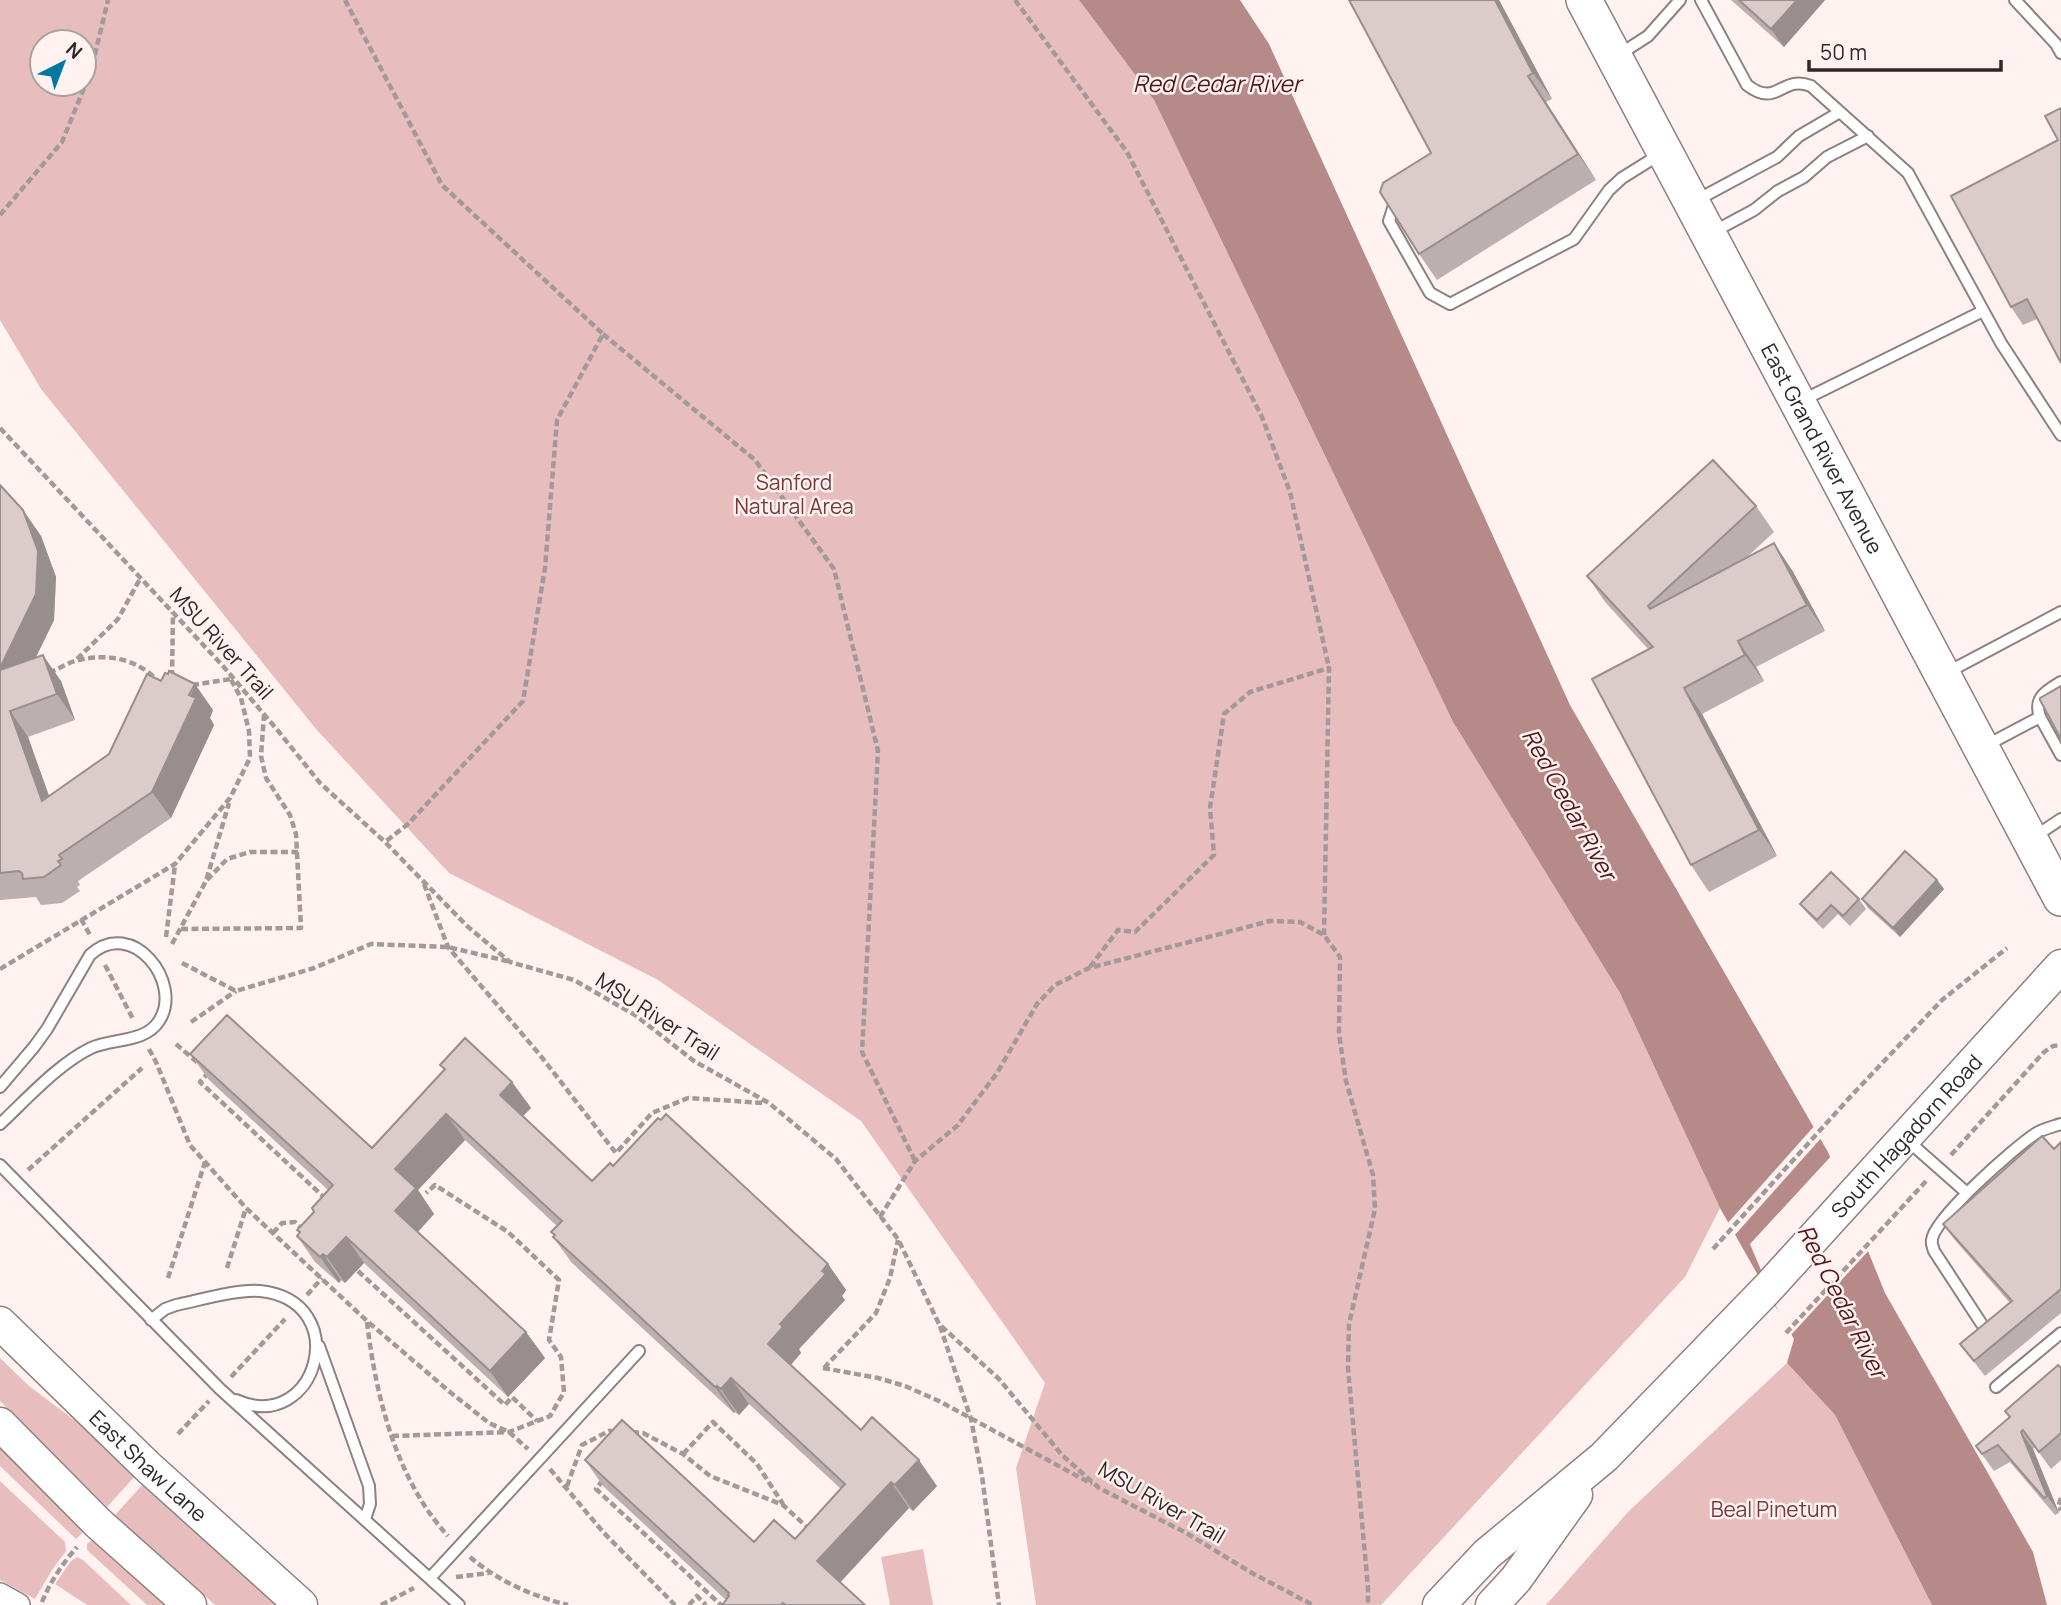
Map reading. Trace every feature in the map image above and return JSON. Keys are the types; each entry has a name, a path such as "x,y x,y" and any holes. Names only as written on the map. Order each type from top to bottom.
{"main road":[{"name":"East Grand River Avenue","path":"1589,2 1615,58 2061,898"}],"street":[{"name":"South Hagadorn Road","path":"1439,1605 1487,1554 1604,1457 1768,1288 2061,966"},
{"name":"East Shaw Lane","path":"0,1323 148,1467 301,1605"},
{"path":"0,1424 99,1523 190,1605"},
{"name":"South Hagadorn Road","path":"1492,1605 1516,1579 1604,1457"},
{"path":"0,1595 18,1605"}],"lane":[{"path":"1615,58 1648,36 1680,0"},
{"path":"1701,0 1747,85 1759,94 1769,95 1792,83 1802,82 1811,86 1908,173 2001,343 2061,435"},
{"path":"2015,0 2056,44 2061,53"},
{"path":"1692,203 1777,157 1799,136 1840,112"},
{"path":"1709,234 1754,210 1778,191 1804,177 1827,157 1868,136"},
{"path":"1400,188 1389,220 1430,293 1450,304 1574,239 1609,190 1622,178 1665,152"},
{"path":"1798,403 1983,312"},
{"path":"1942,675 2061,612"},
{"path":"2061,682 2046,691 2038,700 2037,707 2061,755"},
{"path":"1982,748 2040,717"},
{"path":"2030,839 2061,819"},
{"path":"0,1087 47,1029 90,955 97,949 113,942 126,943 142,952 156,967 165,994 164,1010 150,1031 141,1036 102,1044 76,1057 0,1124"},
{"path":"1983,1326 1934,1251 1931,1240 1937,1227 1967,1193 2019,1146 2038,1131 2061,1124"},
{"path":"1905,1138 1967,1193"},
{"path":"0,1165 220,1389 459,1605"},
{"path":"151,1321 165,1309 176,1305 249,1290 263,1291 287,1299 304,1313 314,1330 369,1486 370,1504 365,1519"},
{"path":"220,1389 231,1398 250,1405 271,1405 296,1394 313,1371 317,1358 314,1330"},
{"path":"1996,1387 2061,1333"},
{"path":"430,1578 639,1351"}],"path":[{"path":"0,215 62,142 91,71 108,0"},
{"path":"345,0 442,186 603,334 755,460 834,569 878,751 862,1052 915,1161"},
{"path":"1015,0 1127,152 1262,417 1290,492 1329,668 1324,935"},
{"path":"385,842 408,824 523,701 545,568 557,420 603,334"},
{"name":"MSU River Trail","path":"0,428 223,666 320,783 385,842 467,926 510,962 574,980 635,1015 694,1061 769,1103 836,1159 898,1239 939,1324 999,1379 1062,1455 1099,1488 1188,1534 1252,1573 1313,1605"},
{"path":"77,660 118,619 141,577"},
{"path":"40,677 77,660 110,656 127,660 153,675 168,688 174,612"},
{"path":"172,944 206,881 230,798 250,758 248,730 241,698 223,666"},
{"path":"1089,968 1118,930 1135,932 1214,855 1210,808 1224,714 1250,692 1329,668"},
{"path":"182,686 231,679"},
{"path":"181,929 301,928 296,834 290,816 266,778 261,756 264,714"},
{"path":"0,969 175,864 230,798"},
{"path":"206,881 227,859 250,852 298,852"},
{"path":"166,936 175,864"},
{"path":"423,880 448,947 540,1055 615,1153 652,1113 688,1098 769,1103"},
{"path":"81,919 156,1062 190,1145 246,1208 367,1321 489,1423 509,1432 556,1475 604,1533 672,1604"},
{"path":"880,1217 915,1161 958,1125 997,1073 1037,1004 1055,985 1089,968 1270,921 1300,922 1324,935 1340,957 1339,1034 1346,1081 1373,1175 1375,1209 1349,1324 1348,1368 1368,1605"},
{"path":"191,1022 236,991 314,968 370,944 448,947 510,962"},
{"path":"1713,1249 1942,1000 2007,948"},
{"path":"182,963 236,991"},
{"path":"176,1044 208,1073"},
{"path":"1786,1333 2043,1052 2060,1045"},
{"path":"215,1066 200,1082 330,1203"},
{"path":"15,1181 142,1068"},
{"path":"168,1278 205,1162"},
{"path":"392,1436 509,1432 550,1416 564,1392 561,1357 549,1340 559,1280 508,1232 435,1185 426,1193"},
{"path":"227,1268 246,1208"},
{"path":"273,1233 282,1223 295,1222 312,1239"},
{"path":"898,1239 890,1278 876,1313 823,1368 905,1386 939,1401 1099,1488"},
{"path":"358,1270 505,1405 512,1397 537,1421"},
{"path":"313,1288 322,1278"},
{"path":"230,1378 284,1320"},
{"path":"367,1321 374,1367 392,1436 405,1471 436,1523 480,1566 534,1595 568,1605"},
{"path":"939,1324 971,1419 982,1476 999,1605"},
{"path":"178,1434 211,1399"},
{"path":"683,1454 713,1422 757,1464 783,1505 812,1532"},
{"path":"566,1487 582,1445 610,1431 643,1433 683,1454 710,1476 783,1505"},
{"path":"608,1474 596,1489 720,1605"},
{"path":"2061,1498 2061,1510"},
{"path":"41,1605 45,1593 66,1559 77,1547"},
{"path":"689,1605 697,1596 706,1605"}],"green space":[{"name":"Sanford Natural Area","path":"0,0 1079,0 1154,100 1453,722 1620,993 1720,1208 1685,1277 1381,1605 1036,1605 1016,1468 1045,1383 861,1121 658,980 449,873 316,729 41,389 0,320"},
{"path":"0,1358 29,1386 93,1434 137,1474 107,1507 0,1401"},
{"name":"Beal Pinetum","path":"1787,1363 1835,1415 1932,1605 1546,1605 1629,1511"},
{"path":"0,1445 86,1529 76,1539 0,1466"},
{"path":"0,1481 65,1542 66,1551 35,1599 0,1580"},
{"path":"145,1482 281,1605 215,1605 115,1515"},
{"path":"95,1537 170,1605 147,1605 87,1550 87,1544"},
{"path":"923,1549 933,1605 890,1605 881,1557"},
{"path":"77,1557 131,1605 87,1605 55,1584 71,1561"}],"water":[{"name":"Red Cedar River","path":"1079,0 1240,0 1269,44 1570,705 1828,1152 1885,1293 2033,1552 2047,1605 1932,1605 1835,1415 1787,1363 1794,1339 1720,1208 1620,993 1453,722 1154,100"}],"pier":[{"path":"1816,1124 1823,1136 1733,1237 1726,1225"},
{"path":"1833,1154 1871,1248 1789,1337 1750,1244"}],"building":[{"path":"1349,0 1495,0 1533,73 1528,76 1578,154 1419,254 1380,192 1383,183 1431,153"},
{"path":"1739,0 1797,0 1771,29"},
{"path":"2061,108 2061,363 2027,299 2011,307 1951,196 2058,140 2045,116"},
{"path":"1713,460 1756,506 1648,606 1650,609 1774,543 1807,605 1738,641 1745,655 1684,688 1759,830 1691,865 1592,679 1653,647 1587,576"},
{"path":"0,485 23,510 38,551 36,594 0,668"},
{"path":"43,655 57,694 10,711 42,801 109,754 147,674 161,681 169,671 195,684 189,695 196,698 152,792 59,855 62,859 58,861 61,865 44,877 23,879 19,871 0,873 0,670"},
{"path":"2061,686 2061,739 2040,698"},
{"path":"1905,851 1937,880 1893,928 1862,899"},
{"path":"1831,872 1859,899 1843,916 1831,905 1817,920 1800,904"},
{"path":"227,1015 372,1148 445,1069 440,1065 465,1038 512,1082 500,1095 592,1181 610,1163 613,1166 658,1118 661,1120 666,1114 828,1264 822,1271 826,1274 780,1324 783,1327 768,1344 861,1430 872,1417 919,1460 895,1485 891,1482 817,1561 865,1605 722,1605 729,1593 585,1460 622,1420 754,1542 774,1520 795,1539 845,1484 731,1378 721,1389 715,1387 553,1237 555,1235 551,1232 562,1221 446,1114 395,1169 416,1188 395,1211 526,1332 490,1371 346,1237 327,1257 323,1254 320,1257 297,1236 300,1232 297,1230 314,1212 312,1208 333,1185 190,1054"},
{"path":"2042,1136 2054,1149 2061,1142 2061,1289 1974,1361 1960,1344 2012,1301 1943,1224"},
{"path":"2058,1365 2061,1368 2061,1433 2039,1452 2023,1430 2021,1432 2047,1496 2044,1498 1998,1445 1982,1454 1976,1446 2010,1417 2005,1411"}]}
